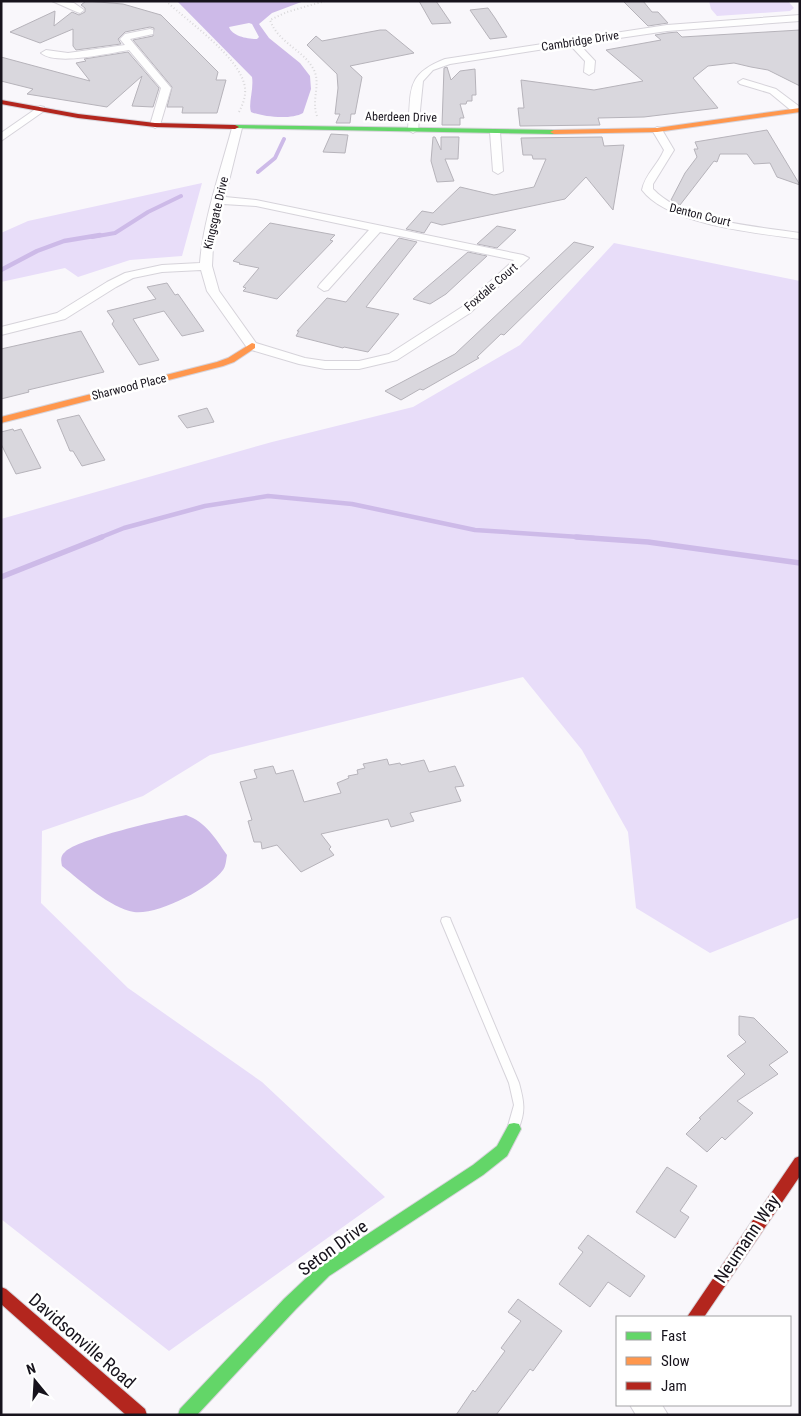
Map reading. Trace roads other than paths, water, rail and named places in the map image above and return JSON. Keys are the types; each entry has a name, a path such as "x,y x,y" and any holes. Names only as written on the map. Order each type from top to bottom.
{"street":[{"path":"56,1 71,5 80,10"},
{"name":"Cambridge Drive","path":"413,130 418,80 430,68 460,59 667,28 800,18"},
{"path":"150,32 125,37 125,39 166,88 155,125"},
{"path":"572,42 590,61 589,72"},
{"path":"46,54 68,56 131,47"},
{"path":"743,82 773,91 799,111"},
{"name":"Aberdeen Drive","path":"1,102 115,121 155,125 237,124 317,129 495,132 657,130 799,111"},
{"path":"1,138 40,109"},
{"name":"Kingsgate Drive","path":"237,124 207,246 206,266 213,291 252,346"},
{"name":"Denton Court","path":"657,130 669,150 668,155 647,184 647,190 658,202 694,216 800,236"},
{"path":"495,132 498,172"},
{"name":"Foxdale Court","path":"218,200 256,203 524,258 466,310 393,357 359,365 325,365 303,361 252,346"},
{"path":"324,287 377,228"},
{"path":"1,331 60,316 76,309 119,281 133,275 167,268 206,266"},
{"name":"Sharwood Place","path":"1,420 220,364 231,360 252,346"},
{"name":"Seton Drive","path":"186,1415 290,1304 324,1271 478,1170 502,1151 514,1129"},
{"name":"Neumann Way","path":"696,1316 800,1163"},
{"name":"Davidsonville Road","path":"1,1294 139,1415"},
{"path":"643,1406 656,1415"}],"lane":[{"path":"446,921 514,1083 519,1106 514,1129"}],"waterway":[{"path":"258,172 275,158 284,139"},
{"path":"92,237 115,233 148,212 181,196"},
{"path":"1,270 37,251 64,241 100,235"},
{"path":"99,538 124,528 205,506 268,496 352,504 475,530 594,538"},
{"path":"1,577 102,537"},
{"path":"576,537 648,542 800,563"}]}
